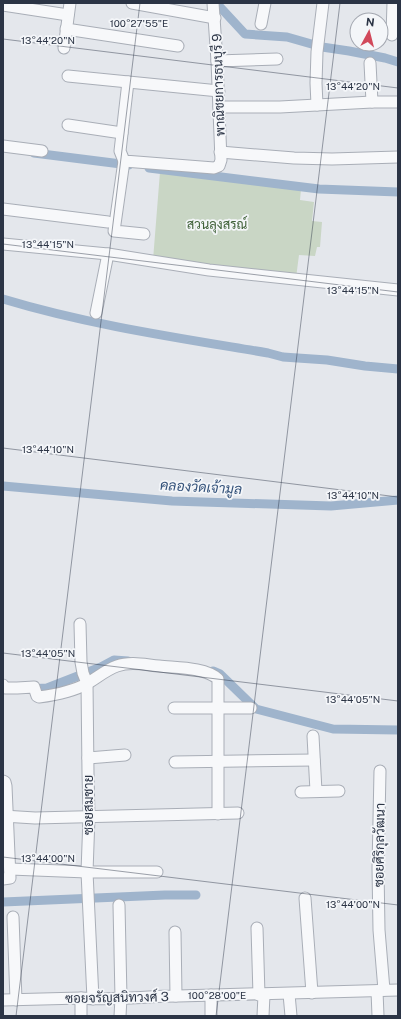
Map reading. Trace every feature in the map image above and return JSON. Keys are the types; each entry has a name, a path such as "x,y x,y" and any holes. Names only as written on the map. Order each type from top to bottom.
{"street":[{"path":"64,48 70,3"},
{"path":"132,3 215,18"},
{"name":"พาณิชยการธนบุรี 9","path":"124,165 214,168 219,166 221,160 215,18 213,3"},
{"path":"261,24 265,3"},
{"path":"317,105 317,52 324,3"},
{"path":"392,35 394,3"},
{"path":"3,5 68,15"},
{"path":"66,29 178,46"},
{"path":"217,61 277,59"},
{"path":"370,63 372,102"},
{"path":"68,76 218,91"},
{"path":"128,82 120,151 124,165 114,231 144,234"},
{"path":"219,107 280,107 398,102"},
{"path":"68,125 122,133"},
{"path":"3,146 42,151"},
{"path":"220,152 294,158 332,159 398,157"},
{"path":"3,209 108,222"},
{"path":"3,244 108,254 209,270 398,290"},
{"path":"96,313 108,254"},
{"name":"ซอยสมชาย","path":"80,624 81,662 86,679 90,817 87,872 92,999"},
{"path":"3,685 5,688 34,687 35,692 39,697 48,696 74,689 86,679 108,669 130,663 161,667 186,668 213,675 218,679 218,814"},
{"path":"174,708 251,708"},
{"path":"313,736 316,792"},
{"path":"88,758 125,755"},
{"path":"175,762 314,760"},
{"name":"ซอยศิริกุลวัฒนา","path":"378,1016 380,990 378,868 380,771"},
{"path":"3,781 5,782 6,786 5,816 10,869 10,878 3,879"},
{"path":"301,792 339,791"},
{"path":"5,816 35,818 238,813"},
{"path":"10,869 87,872 157,872"},
{"path":"305,898 312,993"},
{"path":"120,905 120,1016"},
{"path":"13,917 16,1000"},
{"path":"257,928 263,1016"},
{"path":"175,932 176,996"},
{"name":"ซอยจรัญสนิทวงศ์ 3","path":"3,1000 262,995 398,990"},
{"path":"290,994 291,1016"},
{"path":"211,995 211,1016"},
{"path":"81,998 81,1016"}],"green space":[{"name":"สวนลุงสรณ์","path":"160,172 301,189 300,200 314,202 312,221 322,222 320,247 317,247 315,256 299,255 296,278 153,260"}],"waterway":[{"path":"220,7 245,34 287,37 322,47 385,58 398,62"},
{"path":"34,153 129,165"},
{"path":"149,168 319,189 398,192"},
{"path":"3,299 101,324 268,353 283,357 327,360 398,369"},
{"name":"คลองวัดเจ้ามูล","path":"3,486 172,501 331,506 398,500"},
{"path":"28,689 47,688 101,667 114,660 128,661"},
{"path":"213,671 220,674 256,709 333,729 398,730"},
{"path":"3,902 196,895"}]}
